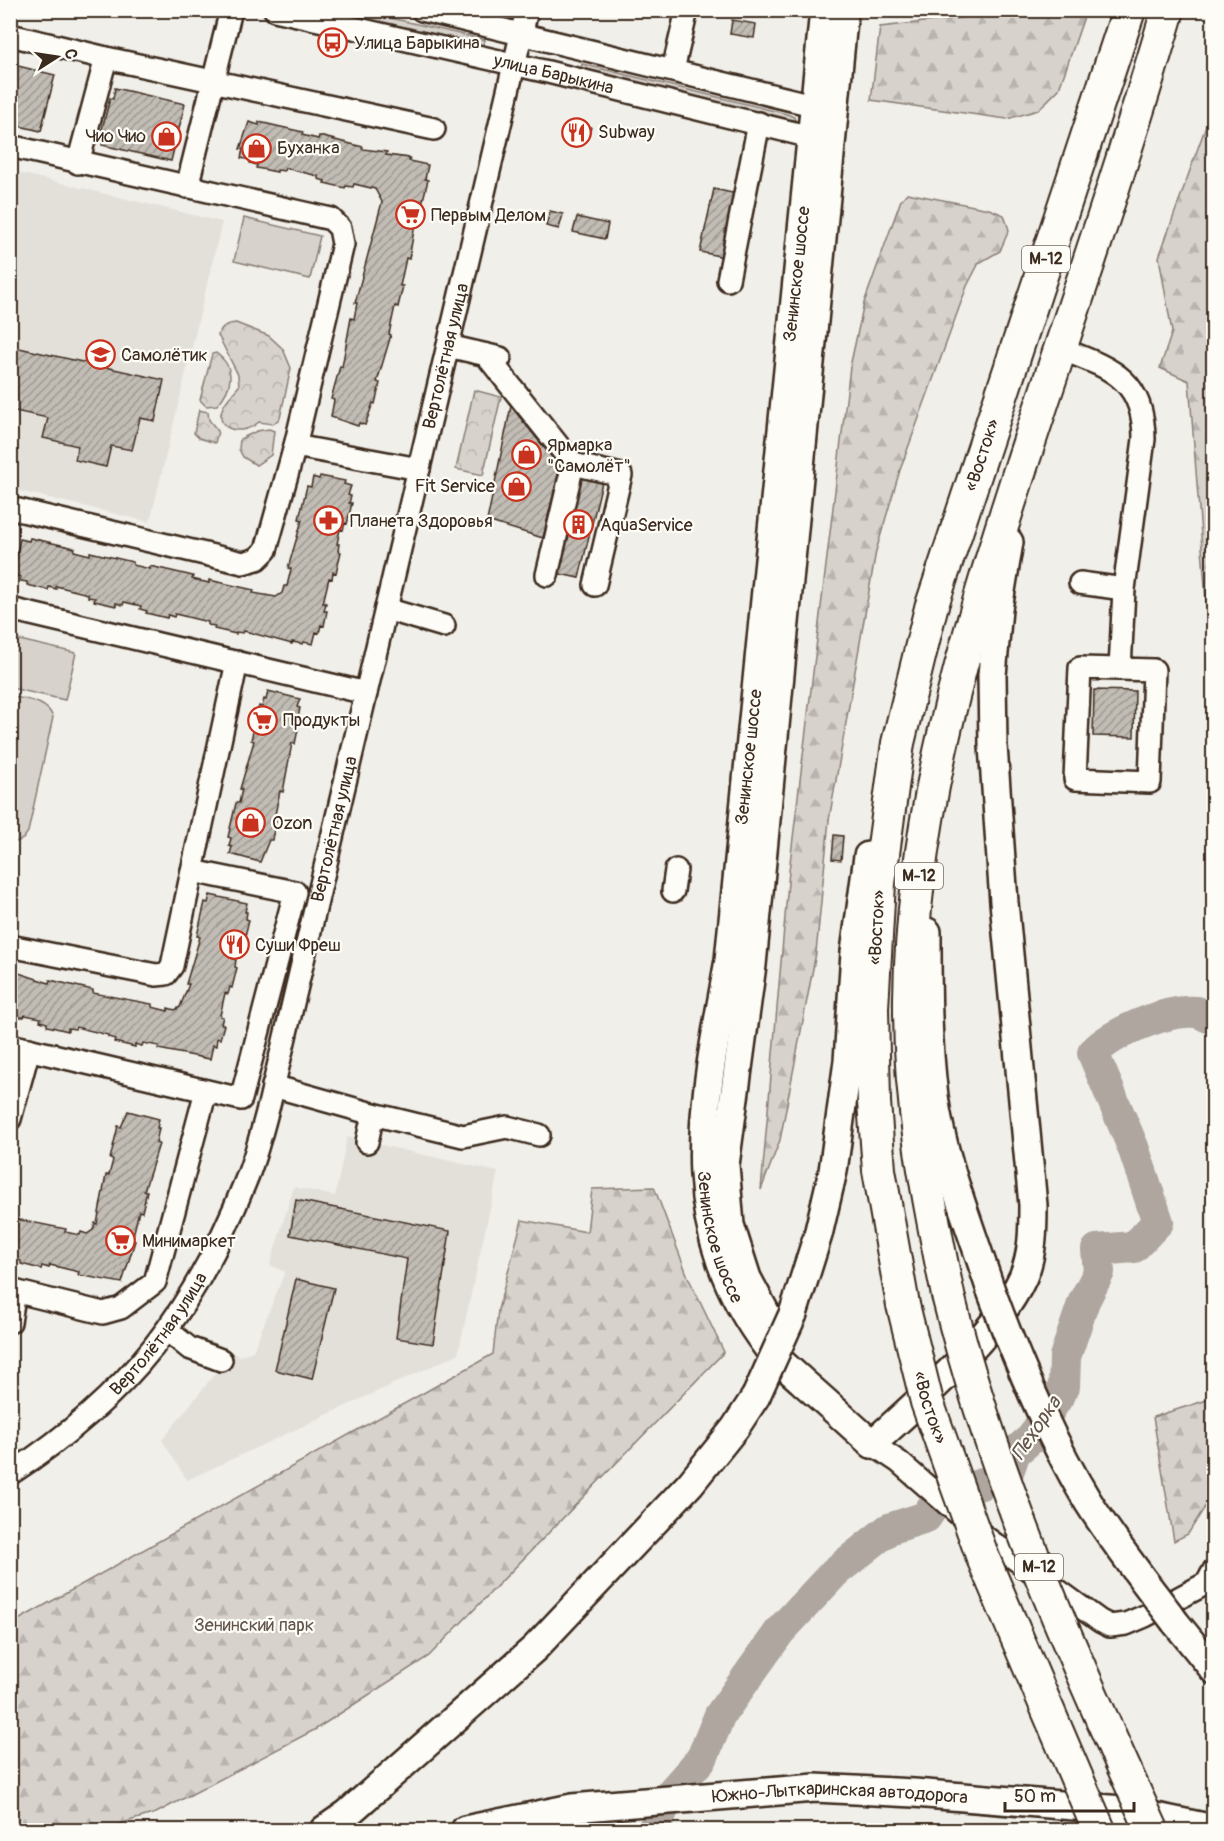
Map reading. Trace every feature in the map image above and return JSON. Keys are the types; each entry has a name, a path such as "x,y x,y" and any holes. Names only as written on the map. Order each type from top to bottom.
{"highway":[{"name":"«Восток»","path":"1152,1830 1085,1681 995,1456 966,1369 948,1295 918,1142 913,1100 910,999 914,924 923,841 937,764 985,577 1150,73 1168,10"},
{"name":"«Восток»","path":"1099,1830 1038,1692 983,1558 927,1402 903,1305 879,1170 872,1008 885,823 898,743 931,608 1127,16"}],"main road":[{"name":"Зенинское шоссе","path":"824,10 824,108 821,139 729,960 705,1092 701,1160 709,1228 729,1285 768,1349 872,1444"},
{"name":"Зенинское шоссе","path":"824,108 844,10"},
{"path":"872,1444 963,1357 989,1326 1023,1276 1033,1244 1033,1204 996,794 992,675 998,609 1021,468"},
{"path":"324,1830 347,1814 535,1648 690,1484 735,1428 756,1396 793,1314 818,1235 832,1171 848,1061 855,952 870,840 887,750 931,608"},
{"path":"937,764 927,912 927,1004 934,1096 946,1154 990,1288 1014,1352 1061,1453 1088,1500 1175,1622 1214,1670"},
{"name":"Южно-Лыткаринская автодорога","path":"465,1830 572,1808 797,1789 914,1793 1122,1810 1214,1829"}],"street":[{"path":"187,187 231,10"},
{"name":"улица Барыкина","path":"275,10 821,139"},
{"name":"улица Барыкина","path":"422,10 824,108"},
{"name":"Вертолётная улица","path":"10,1474 85,1420 132,1374 167,1330 198,1283 248,1178 271,1096 527,10"},
{"path":"673,70 687,10"},
{"path":"10,35 434,129"},
{"path":"78,163 106,58"},
{"path":"728,280 759,123"},
{"path":"10,146 331,219 340,228 343,244 295,446 266,550 258,559 243,563 10,508"},
{"path":"448,346 509,361"},
{"path":"1059,348 1112,369 1137,397 1144,417 1144,439 1124,589 1120,669"},
{"path":"486,355 573,464 621,475 595,585"},
{"path":"295,446 419,469"},
{"path":"547,575 573,464"},
{"path":"1080,583 1124,589"},
{"path":"10,609 366,693"},
{"path":"386,609 444,626"},
{"path":"10,946 156,975 166,974 172,966 237,662"},
{"path":"1080,668 1120,669 1154,670 1150,782 1076,779 1080,668"},
{"path":"192,871 318,896"},
{"path":"241,1099 295,892"},
{"path":"10,1119 20,1047 241,1099 271,1096 373,1114 463,1137 507,1127 539,1136"},
{"path":"10,1322 13,1291 103,1313 122,1308 155,1282 206,1090"},
{"path":"367,1142 373,1114"},
{"path":"167,1330 189,1348 221,1360"},
{"path":"872,1444 907,1468 985,1537 1110,1626 1126,1624 1145,1616 1207,1582 1214,1570"}],"shaded area":[{"name":"Самолётик","path":"11,171 222,222 150,522 11,489"},
{"path":"347,1137 498,1172 458,1354 187,1480 162,1440 217,1371 225,1350 240,1356 253,1351 285,1272 270,1265 294,1187 335,1196"}],"green space":[{"path":"322,11 361,11 485,40 482,48"},
{"path":"1022,11 1086,11 1059,89 1038,110 1007,119 871,100 880,27"},
{"path":"582,64 787,114 794,117 796,123 580,72"},
{"path":"1213,106 1214,620 1208,625 1189,381 1160,368 1172,332 1159,257"},
{"path":"907,193 989,209 1004,215 1009,230 1000,251 979,263 967,286 900,470 876,551 829,820 816,953 780,1140 761,1190 789,871 850,367 864,303 901,200"},
{"path":"244,218 320,236 310,279 234,261"},
{"path":"236,323 269,336 283,349 291,368 280,418 273,424 259,422 252,427 237,430 225,425 221,420 224,405 239,386 238,375 218,335 225,326"},
{"path":"216,353 223,359 230,372 229,385 217,405 206,406 200,400 212,354"},
{"path":"474,390 501,397 483,475 456,469"},
{"path":"199,410 208,412 209,420 218,431 215,443 199,438 194,433"},
{"path":"269,429 274,431 271,455 256,465 243,457 239,449 240,439 257,431"},
{"path":"11,638 76,653 65,700 11,688"},
{"path":"11,696 41,704 50,711 53,717 28,832 23,839 11,844"},
{"name":"Зенинский парк","path":"654,1187 688,1277 724,1352 429,1656 316,1729 156,1813 99,1830 11,1830 11,1624 493,1354 498,1310 522,1220 587,1232 592,1189"},
{"path":"1213,1395 1213,1494 1188,1534 1174,1541 1153,1417 1204,1401"}],"building":[{"path":"732,20 756,24 754,38 730,34"},
{"path":"10,64 55,75 41,131 10,124"},
{"path":"115,88 185,104 171,161 102,145 105,133 101,133 110,98 113,99"},
{"path":"249,122 259,125 259,122 303,132 302,135 318,139 319,136 363,147 362,149 387,152 386,155 410,158 409,161 428,165 425,179 428,180 421,208 418,207 409,259 406,258 400,286 403,286 398,307 395,306 389,334 391,335 377,382 380,383 375,404 373,403 365,425 359,423 358,426 331,417 334,400 331,399 340,366 342,367 351,318 354,319 357,303 355,303 382,202 375,189 354,184 353,187 346,186 345,188 324,183 325,181 318,179 318,176 285,168 284,171 277,170 277,172 256,168 257,165 250,163 250,160 241,158 243,149 240,149"},
{"path":"575,123 591,127 588,138 573,135"},
{"path":"714,189 737,194 724,257 700,252"},
{"path":"550,211 563,214 559,229 546,226"},
{"path":"577,217 608,224 605,239 573,232"},
{"path":"10,346 164,380 155,421 140,418 132,450 111,446 106,467 75,460 78,446 43,438 48,418 10,410"},
{"path":"511,406 560,467 543,538 487,521"},
{"name":"AquaService","path":"579,472 603,478 579,578 555,573"},
{"path":"320,476 345,481 344,484 351,486 348,495 351,496 349,503 352,503 347,524 345,523 343,530 340,529 337,544 339,544 338,551 341,552 336,573 333,572 332,579 329,578 323,603 326,603 324,611 327,611 324,626 321,625 319,633 316,632 313,644 292,642 292,644 244,631 243,633 236,632 236,634 214,629 215,626 208,625 208,622 175,614 174,617 168,615 167,618 146,613 147,611 140,609 141,606 124,602 123,605 116,603 116,606 94,601 95,598 88,597 88,594 56,586 56,589 49,587 48,590 27,585 27,582 20,581 21,577 12,575 20,539 29,541 30,538 75,548 74,551 90,555 90,552 133,562 133,565 150,569 150,566 193,576 192,579 209,583 209,580 276,597 282,593 284,586 287,586 291,569 288,568 302,520 299,519 307,486 311,487 313,477 319,479"},
{"path":"1094,690 1135,691 1134,737 1093,736"},
{"path":"268,691 300,699 297,707 300,708 295,744 292,743 283,792 280,791 272,840 269,840 260,862 230,854 231,838 228,837 254,741 251,740 259,706 262,707"},
{"path":"834,835 843,836 841,860 832,859"},
{"path":"210,895 247,903 245,912 247,912 246,919 249,920 244,940 241,939 240,946 237,945 233,959 236,960 235,967 237,968 232,988 230,987 228,994 225,993 220,1016 223,1017 221,1024 224,1025 220,1039 217,1038 216,1046 213,1045 210,1059 158,1049 159,1046 143,1043 142,1046 135,1044 135,1047 114,1042 115,1039 108,1035 76,1027 75,1029 68,1028 68,1031 47,1026 47,1023 40,1021 41,1018 25,1015 24,1017 10,1017 10,970 49,983 50,980 93,990 93,993 152,1004 152,1007 168,1011 168,1008 175,1010 180,1007 189,984 186,984 200,937 197,936 205,902 208,903"},
{"path":"128,1111 159,1119 156,1143 159,1144 144,1191 147,1191 142,1212 139,1211 132,1240 135,1241 122,1283 78,1275 79,1272 50,1265 49,1268 42,1266 41,1269 21,1264 21,1261 10,1255 10,1229 13,1230 16,1219 66,1229 65,1232 80,1235 81,1232 87,1234 93,1230 95,1223 97,1224 106,1175 109,1175 113,1160 110,1159 118,1126 121,1127"},
{"path":"296,1200 450,1231 433,1344 396,1338 407,1259 290,1235"},
{"path":"296,1279 334,1288 312,1379 275,1370"}],"waterway":[{"name":"Пехорка","path":"653,1830 671,1793 702,1758 720,1715 780,1631 835,1572 889,1529 926,1517 938,1499 1007,1475 1015,1452 1032,1438 1064,1387 1065,1357 1084,1301 1099,1272 1097,1250 1134,1247 1158,1222 1133,1147 1093,1053 1126,1030 1170,1014 1196,1012 1214,1019"}],"place":[{"name":"Улица Барыкина","path":"333,43"},
{"name":"Subway","path":"577,132"},
{"name":"Чио Чио","path":"167,136"},
{"name":"Буханка","path":"256,148"},
{"name":"Первым Делом","path":"410,215"},
{"name":"Самолётик","path":"100,355"},
{"name":"Ярмарка \"Самолёт\"","path":"526,455"},
{"name":"Fit Service","path":"516,486"},
{"name":"Планета Здоровья","path":"329,521"},
{"name":"AquaService","path":"579,525"},
{"name":"Продукты","path":"262,720"},
{"name":"Ozon","path":"251,823"},
{"name":"Суши Фреш","path":"234,945"},
{"name":"Минимаркет","path":"121,1241"}]}
